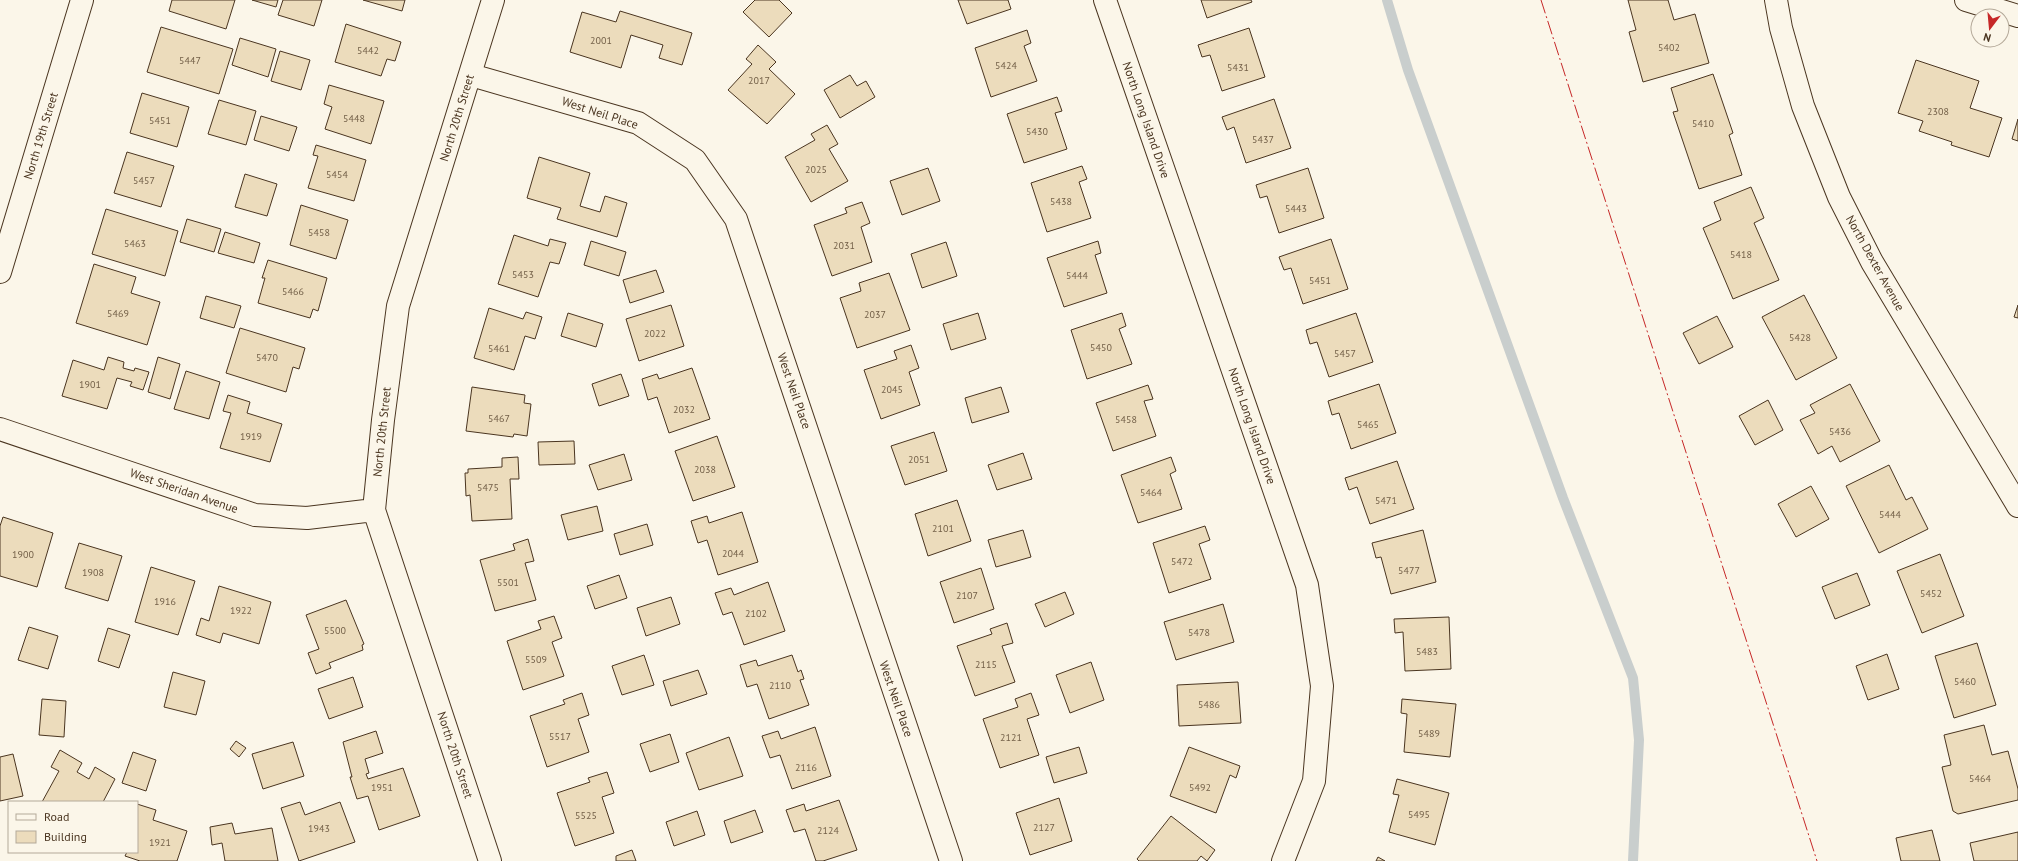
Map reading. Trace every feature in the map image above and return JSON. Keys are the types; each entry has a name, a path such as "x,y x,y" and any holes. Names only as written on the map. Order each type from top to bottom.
{"street":[{"name":"North 19th Street","path":"0,272 82,0"},
{"name":"North 20th Street","path":"490,861 374,510 382,420 398,306 471,75 493,0"},
{"name":"North Long Island Drive","path":"1105,0 1307,585 1322,686 1314,781 1283,861"},
{"name":"North Dexter Avenue","path":"1776,0 1781,28 1803,106 1839,197 1872,262 2018,506"},
{"path":"1966,0 2018,16"},
{"name":"West Neil Place","path":"471,75 638,123 695,160 736,219 951,861"},
{"name":"West Sheridan Avenue","path":"0,429 255,515 307,518 374,510"}],"building":[{"path":"172,0 235,0 226,29 169,11"},
{"path":"252,0 278,0 276,7"},
{"path":"283,0 322,0 314,26 278,15"},
{"path":"363,0 405,0 402,11"},
{"path":"755,0 779,0 792,13 769,37 743,12"},
{"path":"958,0 1008,0 1011,9 967,24"},
{"path":"1201,0 1251,0 1252,2 1207,18"},
{"path":"1628,0 1668,0 1674,20 1695,14 1709,63 1643,82 1629,32 1636,30"},
{"path":"620,11 692,33 682,65 659,58 663,45 631,35 621,68 570,52 582,12 616,22"},
{"path":"346,24 401,42 395,61 387,59 381,76 335,62"},
{"path":"161,27 233,49 219,94 147,72"},
{"path":"1249,28 1265,77 1222,91 1210,55 1202,57 1198,45"},
{"path":"1027,30 1031,43 1024,46 1037,81 991,97 975,48"},
{"path":"240,38 276,49 268,77 232,65"},
{"path":"758,45 776,62 769,69 795,94 767,124 728,90 752,64 746,59"},
{"path":"280,51 310,60 301,90 271,81"},
{"path":"1916,60 1979,81 1970,108 2002,118 1989,157 1951,145 1952,142 1919,131 1923,121 1898,113"},
{"path":"1713,74 1733,133 1729,135 1742,175 1699,189 1673,112 1678,111 1671,88"},
{"path":"850,75 857,86 866,81 875,97 840,118 824,90"},
{"path":"329,85 384,101 371,144 325,129 332,107 324,104"},
{"path":"142,93 189,107 177,147 130,133"},
{"path":"1057,97 1062,111 1055,113 1067,149 1024,163 1007,114"},
{"path":"1274,99 1291,148 1246,163 1234,127 1227,130 1222,117"},
{"path":"219,100 256,111 246,145 208,134"},
{"path":"261,116 297,127 289,151 254,140"},
{"path":"2018,119 2018,141 2012,139"},
{"path":"827,125 838,144 829,149 848,181 811,202 785,157 815,140 811,134"},
{"path":"316,145 366,160 354,201 308,188 318,156 313,155"},
{"path":"127,152 174,166 161,207 114,193"},
{"path":"539,157 590,173 580,206 600,212 605,196 627,203 617,237 557,219 561,208 527,198"},
{"path":"1082,166 1087,179 1079,182 1091,218 1047,232 1031,183"},
{"path":"928,168 940,201 902,215 890,181"},
{"path":"1308,168 1324,218 1279,233 1267,196 1260,198 1256,185"},
{"path":"245,174 277,184 267,216 235,207"},
{"path":"1751,187 1764,218 1754,223 1779,280 1733,299 1703,228 1721,220 1714,202"},
{"path":"862,202 870,223 861,227 872,262 832,276 814,225 847,213 845,208"},
{"path":"301,205 348,220 336,259 290,245"},
{"path":"106,209 178,231 165,276 92,254"},
{"path":"187,219 221,229 214,252 180,242"},
{"path":"225,232 260,243 254,263 218,253"},
{"path":"514,235 548,246 550,239 566,243 559,264 550,262 538,297 498,284"},
{"path":"1331,239 1348,289 1303,304 1291,268 1284,270 1279,257"},
{"path":"591,241 626,252 619,276 584,265"},
{"path":"1098,241 1101,253 1095,255 1107,293 1064,307 1047,258"},
{"path":"946,242 957,276 922,288 911,254"},
{"path":"268,260 327,278 318,311 313,309 310,318 258,303 265,278 262,278"},
{"path":"94,264 136,277 131,293 160,302 147,345 76,323"},
{"path":"656,270 664,292 630,303 623,280"},
{"path":"889,273 910,330 857,348 840,298 861,291 859,283"},
{"path":"1804,295 1837,358 1796,380 1762,317"},
{"path":"206,296 241,306 234,328 200,318"},
{"path":"671,305 684,346 639,361 626,319"},
{"path":"2018,305 2018,318 2014,317"},
{"path":"489,308 523,319 526,312 542,317 535,339 525,336 514,370 474,358"},
{"path":"568,313 603,324 596,347 561,336"},
{"path":"978,313 986,339 951,350 943,324"},
{"path":"1122,313 1126,326 1119,329 1132,364 1087,379 1071,330"},
{"path":"1356,313 1373,362 1329,377 1317,342 1310,344 1306,330"},
{"path":"1717,316 1733,347 1699,364 1683,333"},
{"path":"240,328 305,348 299,369 293,367 286,392 226,373"},
{"path":"911,345 919,368 909,372 920,405 881,419 864,370 897,359 894,351"},
{"path":"108,357 124,362 123,368 134,371 135,368 149,372 143,390 130,386 132,382 117,378 107,409 62,396 73,360 104,370"},
{"path":"158,357 180,364 170,399 148,392"},
{"path":"692,368 710,419 669,433 657,397 648,400 642,379 657,374 659,379"},
{"path":"186,371 220,382 209,419 174,409"},
{"path":"621,374 629,396 599,406 592,384"},
{"path":"1379,384 1396,433 1351,449 1339,413 1332,415 1328,401"},
{"path":"1850,384 1880,441 1840,462 1832,446 1818,454 1800,420 1815,413 1810,405"},
{"path":"1148,385 1153,399 1144,401 1156,436 1113,451 1096,403"},
{"path":"472,387 525,395 524,403 531,404 527,436 514,434 513,437 466,431"},
{"path":"1001,387 1009,412 972,423 965,398"},
{"path":"228,395 250,402 247,413 282,424 270,462 220,448 231,413 223,411"},
{"path":"1768,400 1783,430 1755,445 1739,416"},
{"path":"934,432 947,471 905,485 891,446"},
{"path":"717,436 735,487 693,501 675,451"},
{"path":"574,441 575,464 539,465 538,442"},
{"path":"1023,453 1032,479 997,490 988,465"},
{"path":"624,454 632,480 598,490 589,465"},
{"path":"518,457 519,479 510,479 512,519 472,521 470,495 466,496 465,473 468,473 468,469 502,467 502,458"},
{"path":"1171,457 1176,471 1170,474 1182,509 1138,523 1121,475"},
{"path":"1397,461 1414,509 1370,524 1357,487 1349,490 1345,478"},
{"path":"1889,465 1906,500 1912,497 1928,529 1879,553 1846,486"},
{"path":"1811,486 1829,519 1796,537 1778,504"},
{"path":"957,500 971,541 928,556 915,514"},
{"path":"597,506 603,531 568,540 561,515"},
{"path":"742,512 758,562 718,575 707,540 698,543 691,521 707,516 709,523"},
{"path":"3,517 53,533 37,587 0,576 0,526"},
{"path":"647,524 653,545 620,555 614,534"},
{"path":"1205,526 1210,540 1199,544 1211,579 1169,593 1153,543"},
{"path":"1023,530 1031,557 996,567 988,540"},
{"path":"1423,530 1436,582 1391,594 1381,557 1376,558 1372,543"},
{"path":"528,539 534,561 525,563 536,600 495,611 480,560 515,550 513,544"},
{"path":"79,543 122,556 108,601 65,588"},
{"path":"1940,554 1964,616 1922,633 1897,571"},
{"path":"151,567 195,581 178,635 135,622"},
{"path":"981,568 994,609 954,623 940,582"},
{"path":"1857,573 1870,605 1835,619 1822,587"},
{"path":"619,575 627,598 595,609 587,586"},
{"path":"768,582 785,631 744,645 732,612 723,615 715,593 731,588 734,595"},
{"path":"219,586 271,602 259,644 223,633 220,643 196,635 201,618 209,621"},
{"path":"1065,592 1074,614 1045,627 1035,604"},
{"path":"671,597 680,624 646,636 637,608"},
{"path":"346,600 364,644 362,645 363,650 329,663 331,668 316,674 308,653 319,649 306,615"},
{"path":"1223,604 1234,642 1176,660 1164,622"},
{"path":"554,616 562,638 552,642 564,676 523,690 507,641 541,629 538,621"},
{"path":"1449,617 1451,669 1405,671 1403,632 1395,633 1394,619"},
{"path":"1007,623 1013,643 1002,646 1015,682 975,696 957,646 992,634 990,629"},
{"path":"29,627 58,636 48,669 18,660"},
{"path":"108,628 130,635 119,668 98,661"},
{"path":"1977,643 1996,705 1954,718 1935,656"},
{"path":"1887,654 1899,689 1868,700 1856,666"},
{"path":"644,655 654,685 622,695 612,666"},
{"path":"792,655 798,672 801,670 804,679 800,680 809,705 769,719 757,684 747,687 740,665 756,660 758,666"},
{"path":"1091,662 1104,700 1070,713 1056,675"},
{"path":"698,670 707,694 671,706 663,681"},
{"path":"173,672 205,681 196,715 164,707"},
{"path":"353,677 363,707 329,719 318,689"},
{"path":"1238,682 1241,723 1179,726 1177,685"},
{"path":"582,693 589,715 578,719 589,752 547,767 530,716 565,704 563,700"},
{"path":"1031,693 1039,715 1027,719 1039,755 1000,768 983,719 1018,707 1015,699"},
{"path":"42,699 66,701 64,737 39,735"},
{"path":"1402,699 1456,704 1450,757 1404,752 1407,714 1401,713"},
{"path":"1984,725 1992,755 2008,751 2018,789 2018,800 1958,814 1953,811 1942,767 1951,765 1944,735"},
{"path":"815,727 831,776 792,789 780,755 770,758 762,736 778,731 781,739"},
{"path":"376,731 383,753 365,759 369,773 366,774 368,779 403,768 420,816 379,830 368,796 357,799 350,777 352,777 343,742"},
{"path":"670,734 679,762 650,772 640,744"},
{"path":"729,737 743,776 699,790 686,753"},
{"path":"236,741 246,748 239,757 230,749"},
{"path":"293,742 304,776 263,789 252,754"},
{"path":"1079,747 1087,773 1054,783 1046,757"},
{"path":"1189,747 1240,766 1236,778 1230,775 1216,813 1170,796"},
{"path":"60,750 82,763 77,772 89,779 95,767 115,779 104,801 43,801 59,771 51,767"},
{"path":"133,752 156,760 146,791 122,783"},
{"path":"13,754 23,796 0,801 0,757"},
{"path":"607,772 614,793 602,797 614,833 575,846 557,793 590,782 588,778"},
{"path":"1397,779 1449,793 1435,845 1389,832 1399,795 1393,794"},
{"path":"1059,798 1072,841 1030,855 1016,813"},
{"path":"839,800 857,850 823,861 816,861 805,829 794,832 786,810 804,804 806,811"},
{"path":"300,802 305,815 340,802 355,842 299,861 281,808"},
{"path":"138,804 156,810 153,820 187,831 177,861 140,861 125,856 126,853 138,853"},
{"path":"755,810 763,832 731,843 724,821"},
{"path":"697,811 705,835 674,846 666,822"},
{"path":"1171,816 1215,850 1207,861 1201,856 1197,861 1139,861 1137,859"},
{"path":"232,823 235,834 272,828 278,861 225,861 222,843 212,845 210,827"},
{"path":"1932,830 1940,861 1901,861 1896,838"},
{"path":"2018,832 2018,861 1974,861 1970,843"},
{"path":"632,850 636,861 616,861 616,856"},
{"path":"1378,857 1385,861 1376,861"}],"waterway":[{"path":"1387,0 1408,70 1563,498 1633,678 1639,740 1633,861"}],"power":[{"path":"1541,0 1817,861"}]}
